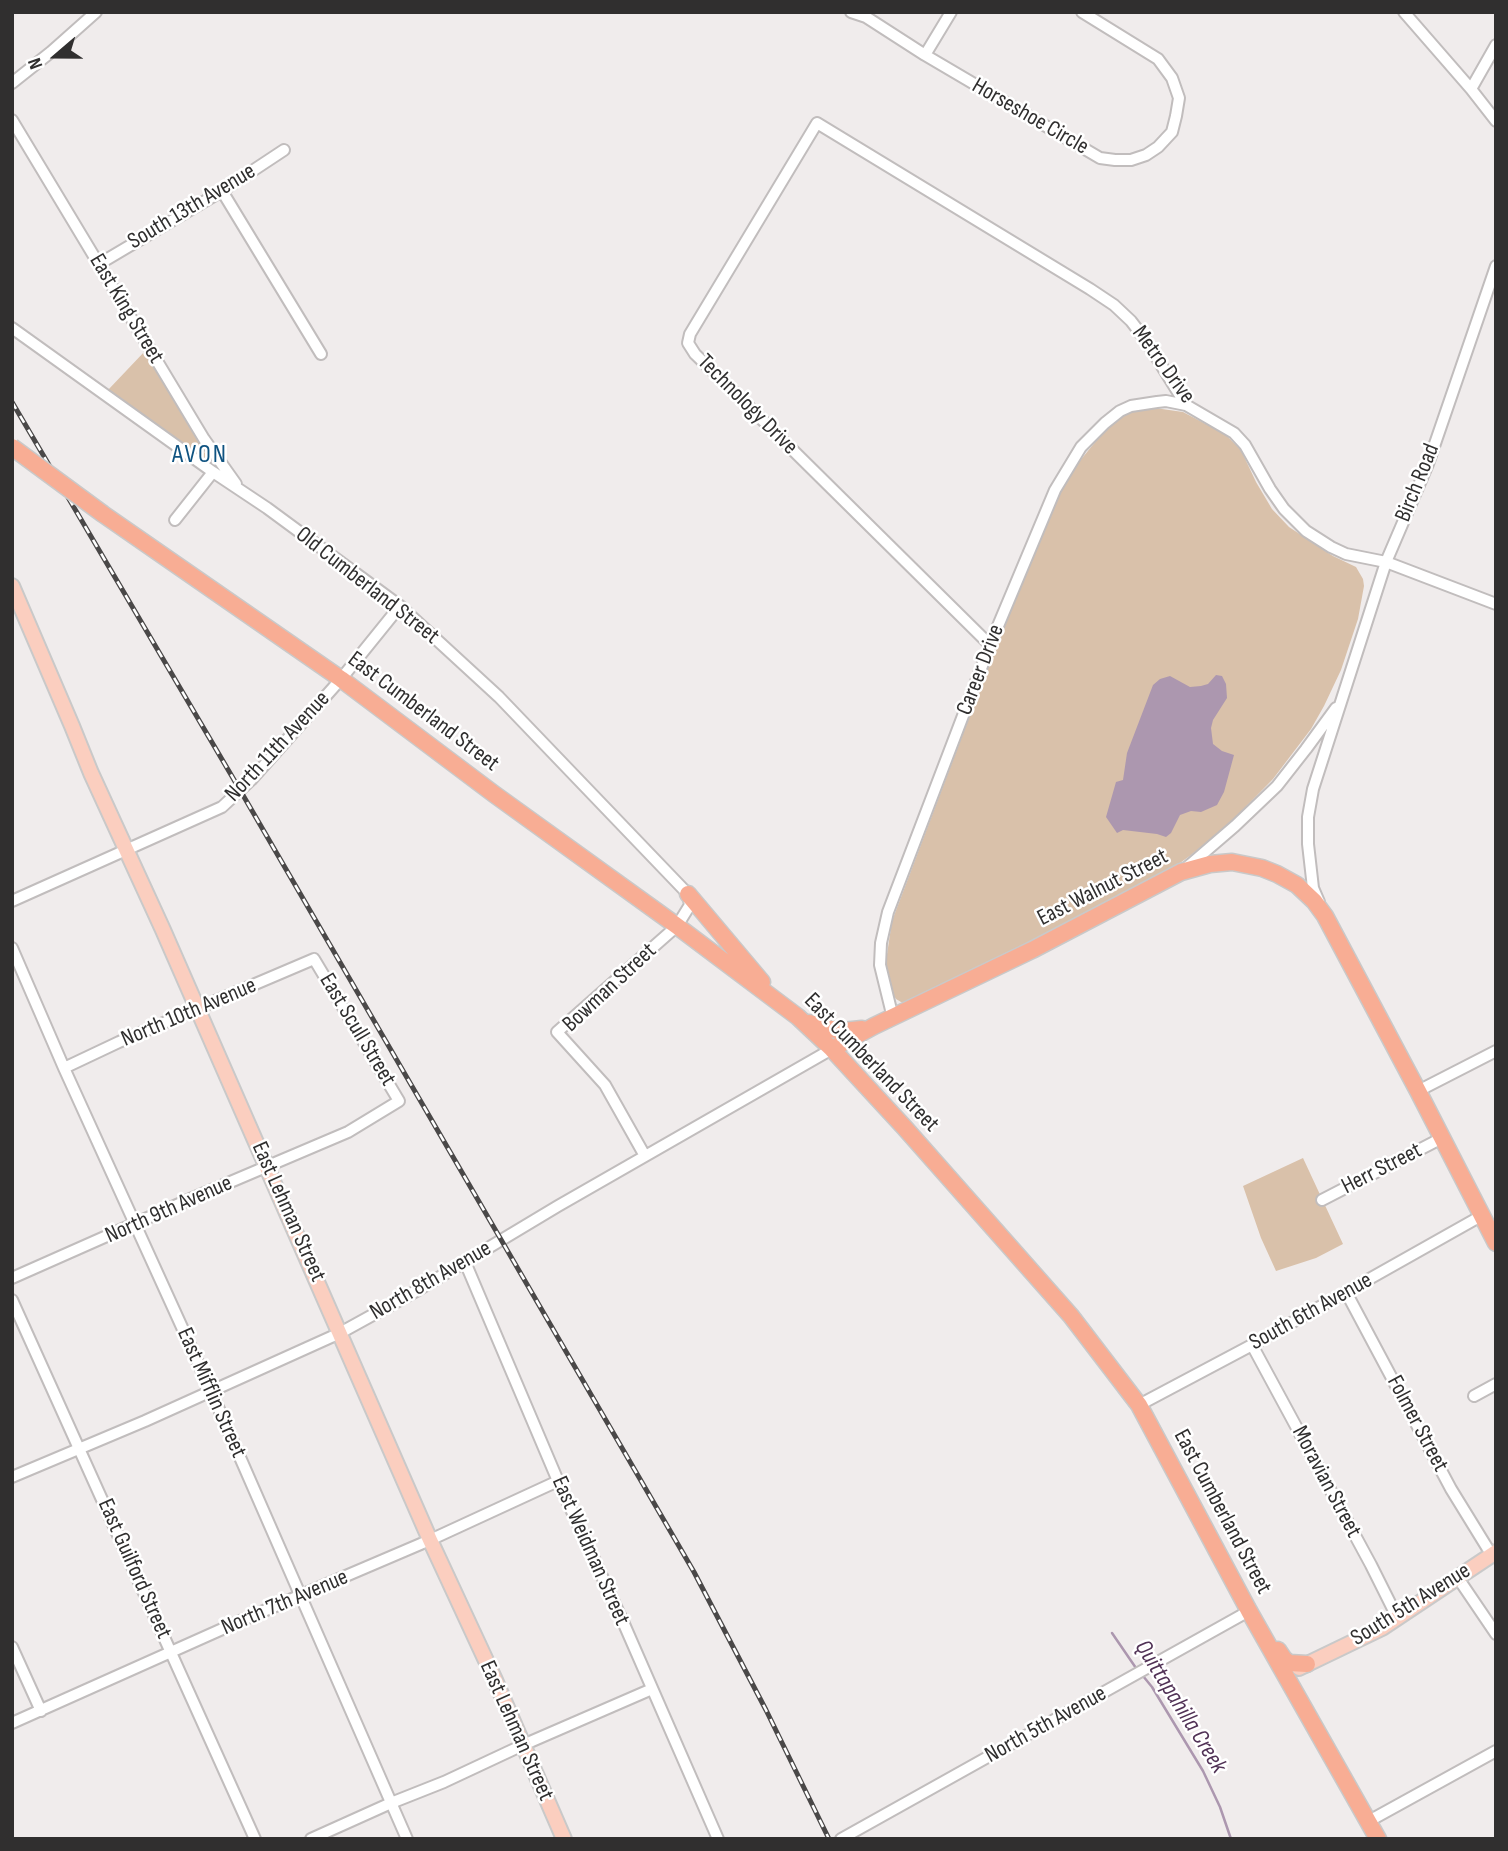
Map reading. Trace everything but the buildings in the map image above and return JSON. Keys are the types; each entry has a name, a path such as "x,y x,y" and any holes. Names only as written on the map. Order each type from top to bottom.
{"highway":[{"name":"East Cumberland Street","path":"12,447 103,514 341,679 798,1017 832,1049 1076,1322 1139,1405 1250,1611 1378,1839"},
{"name":"East Walnut Street","path":"832,1049 1032,950 1181,872 1210,864 1232,862 1262,868 1297,885 1325,916 1442,1138 1486,1215 1496,1244"},
{"path":"688,894 782,1005"},
{"path":"798,1017 825,1028 843,1031 874,1026"},
{"path":"1250,1611 1259,1616 1289,1664 1307,1664"}],"main road":[{"name":"East Lehman Street","path":"12,586 91,773 128,850 564,1839"},
{"name":"South 5th Avenue","path":"1286,1674 1398,1619 1494,1553"}],"street":[{"path":"12,83 96,12"},
{"path":"851,12 866,17 925,55 951,12"},
{"name":"Horseshoe Circle","path":"925,55 1100,158 1131,160 1146,155 1172,132 1179,98 1172,78 1157,59 1082,12"},
{"path":"1404,12 1496,121"},
{"path":"1471,89 1496,45"},
{"name":"East King Street","path":"12,120 204,439 245,494"},
{"name":"Metro Drive","path":"817,123 1114,304 1147,342 1186,405 1240,439 1284,509 1306,531 1346,554 1386,562 1496,604"},
{"name":"Technology Drive","path":"817,123 690,334 688,343 695,354 723,382 990,645"},
{"name":"South 13th Avenue","path":"99,264 222,191 284,150"},
{"path":"222,191 321,354"},
{"name":"Birch Road","path":"1325,916 1314,888 1308,844 1308,817 1313,789 1386,562 1428,464 1496,266"},
{"name":"Old Cumberland Street","path":"12,328 400,606 499,697 688,894"},
{"name":"Career Drive","path":"893,1017 880,965 881,943 888,912 990,645 1055,490 1081,447 1120,411 1166,401 1186,405"},
{"path":"175,520 213,472"},
{"name":"North 11th Avenue","path":"12,901 222,807 251,780 341,679 400,606"},
{"name":"Birch Road","path":"1181,872 1277,786 1341,700"},
{"path":"677,926 690,905 688,894"},
{"name":"Bowman Street","path":"645,1156 605,1085 557,1032 677,926"},
{"name":"East Mifflin Street","path":"12,948 211,1391 407,1839"},
{"name":"North 10th Avenue","path":"64,1068 314,959"},
{"name":"East Scull Street","path":"314,959 399,1101"},
{"name":"North 8th Avenue","path":"12,1477 340,1333 832,1049"},
{"path":"1418,1091 1496,1051"},
{"name":"North 9th Avenue","path":"12,1278 348,1132 399,1101"},
{"name":"Herr Street","path":"1322,1200 1442,1138"},
{"name":"South 6th Avenue","path":"1139,1405 1486,1215"},
{"name":"East Weidman Street","path":"465,1262 558,1481 718,1839"},
{"name":"Folmer Street","path":"1346,1292 1451,1489 1494,1553"},
{"name":"East Guilford Street","path":"12,1300 255,1839"},
{"name":"Moravian Street","path":"1252,1345 1398,1619"},
{"path":"1474,1396 1496,1384"},
{"name":"North 7th Avenue","path":"12,1723 558,1481"},
{"path":"1458,1578 1496,1634"},
{"name":"North 5th Avenue","path":"841,1839 1250,1611"},
{"path":"12,1647 41,1711"},
{"path":"311,1839 652,1689"},
{"path":"1369,1821 1496,1751"}],"shaded area":[{"path":"145,351 213,467 108,390"},
{"path":"1155,408 1183,412 1225,434 1241,450 1272,509 1289,527 1333,556 1356,567 1364,586 1358,619 1341,670 1311,729 1273,779 1230,823 1191,855 1173,868 958,982 905,1003 901,1002 892,993 887,976 886,961 892,921 1011,607 1043,531 1074,468 1105,430 1116,419 1131,412"},
{"path":"1216,675 1222,676 1226,684 1227,698 1213,720 1213,744 1234,755 1224,792 1217,805 1201,812 1191,811 1180,815 1166,837 1123,830 1117,833 1106,817 1116,782 1123,780 1127,753 1153,685 1170,676 1190,687 1201,686 1208,684"},
{"path":"1303,1158 1343,1244 1316,1258 1276,1271 1243,1186"}],"waterway":[{"name":"Quittapahilla Creek","path":"1112,1633 1138,1671"},
{"name":"Quittapahilla Creek","path":"1143,1676 1203,1771 1231,1839"}],"railway":[{"path":"12,402 694,1572 829,1839"}],"district":[{"name":"AVON","path":"200,455"}]}
